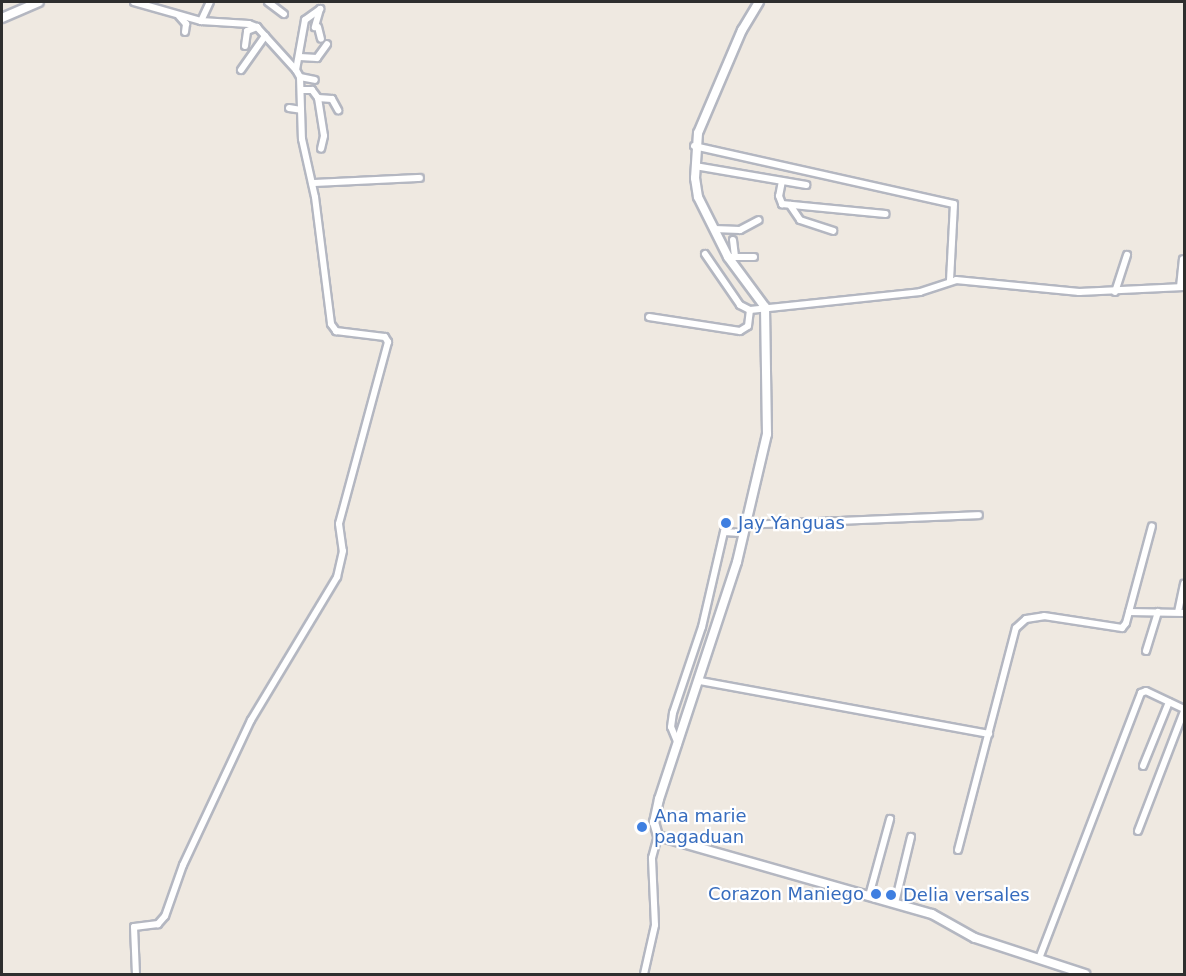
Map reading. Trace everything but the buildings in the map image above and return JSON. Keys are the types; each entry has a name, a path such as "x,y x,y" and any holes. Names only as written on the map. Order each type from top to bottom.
{"street":[{"path":"3,15 39,2"},
{"path":"134,2 201,21 257,27 296,70 300,77 302,139 312,183 332,327 339,332 385,337 388,342 339,524 344,543 342,563 298,648 251,720 183,865 165,916 158,924 134,927 136,975"},
{"path":"201,21 210,2"},
{"path":"268,2 284,14"},
{"path":"644,975 656,915 652,858 658,836 654,822 737,562 742,529 767,434 765,307 714,229 695,188 694,146 742,30 759,2"},
{"path":"296,70 308,15 320,9 318,27 321,39"},
{"path":"179,15 186,24 185,32"},
{"path":"245,46 247,31 257,27"},
{"path":"304,27 318,27"},
{"path":"241,70 265,36"},
{"path":"300,57 317,58 327,44"},
{"path":"300,77 315,80"},
{"path":"301,90 312,90 318,98 324,136 321,149"},
{"path":"318,98 332,99 338,110"},
{"path":"289,108 301,110"},
{"path":"694,146 954,204 950,280"},
{"path":"695,166 806,185"},
{"path":"312,183 420,178"},
{"path":"782,181 779,202 886,214"},
{"path":"790,205 800,220 833,231"},
{"path":"714,229 747,229 759,220"},
{"path":"732,257 733,240"},
{"path":"705,254 740,304 750,310 920,292 950,280 1079,292 1182,287 1183,259"},
{"path":"1115,292 1127,255"},
{"path":"732,257 754,257"},
{"path":"649,317 740,331 748,326 750,310"},
{"path":"678,745 671,727 673,713 702,627 724,532 979,515"},
{"path":"957,850 1014,634 1020,623 1035,616 1064,616 1122,628 1129,612 1152,526"},
{"path":"1129,612 1181,612 1185,584"},
{"path":"1146,651 1158,612"},
{"path":"700,681 989,734"},
{"path":"1040,957 1141,693 1146,692 1185,710 1138,831"},
{"path":"1143,766 1169,702"},
{"path":"869,896 890,819"},
{"path":"658,836 932,914 975,938 1040,957 1085,975"},
{"path":"895,903 911,837"}],"place":[{"name":"Jay Yanguas","path":"726,523"},
{"name":"Ana marie pagaduan","path":"642,827"},
{"name":"Corazon Maniego","path":"876,894"},
{"name":"Delia versales","path":"891,895"}]}
